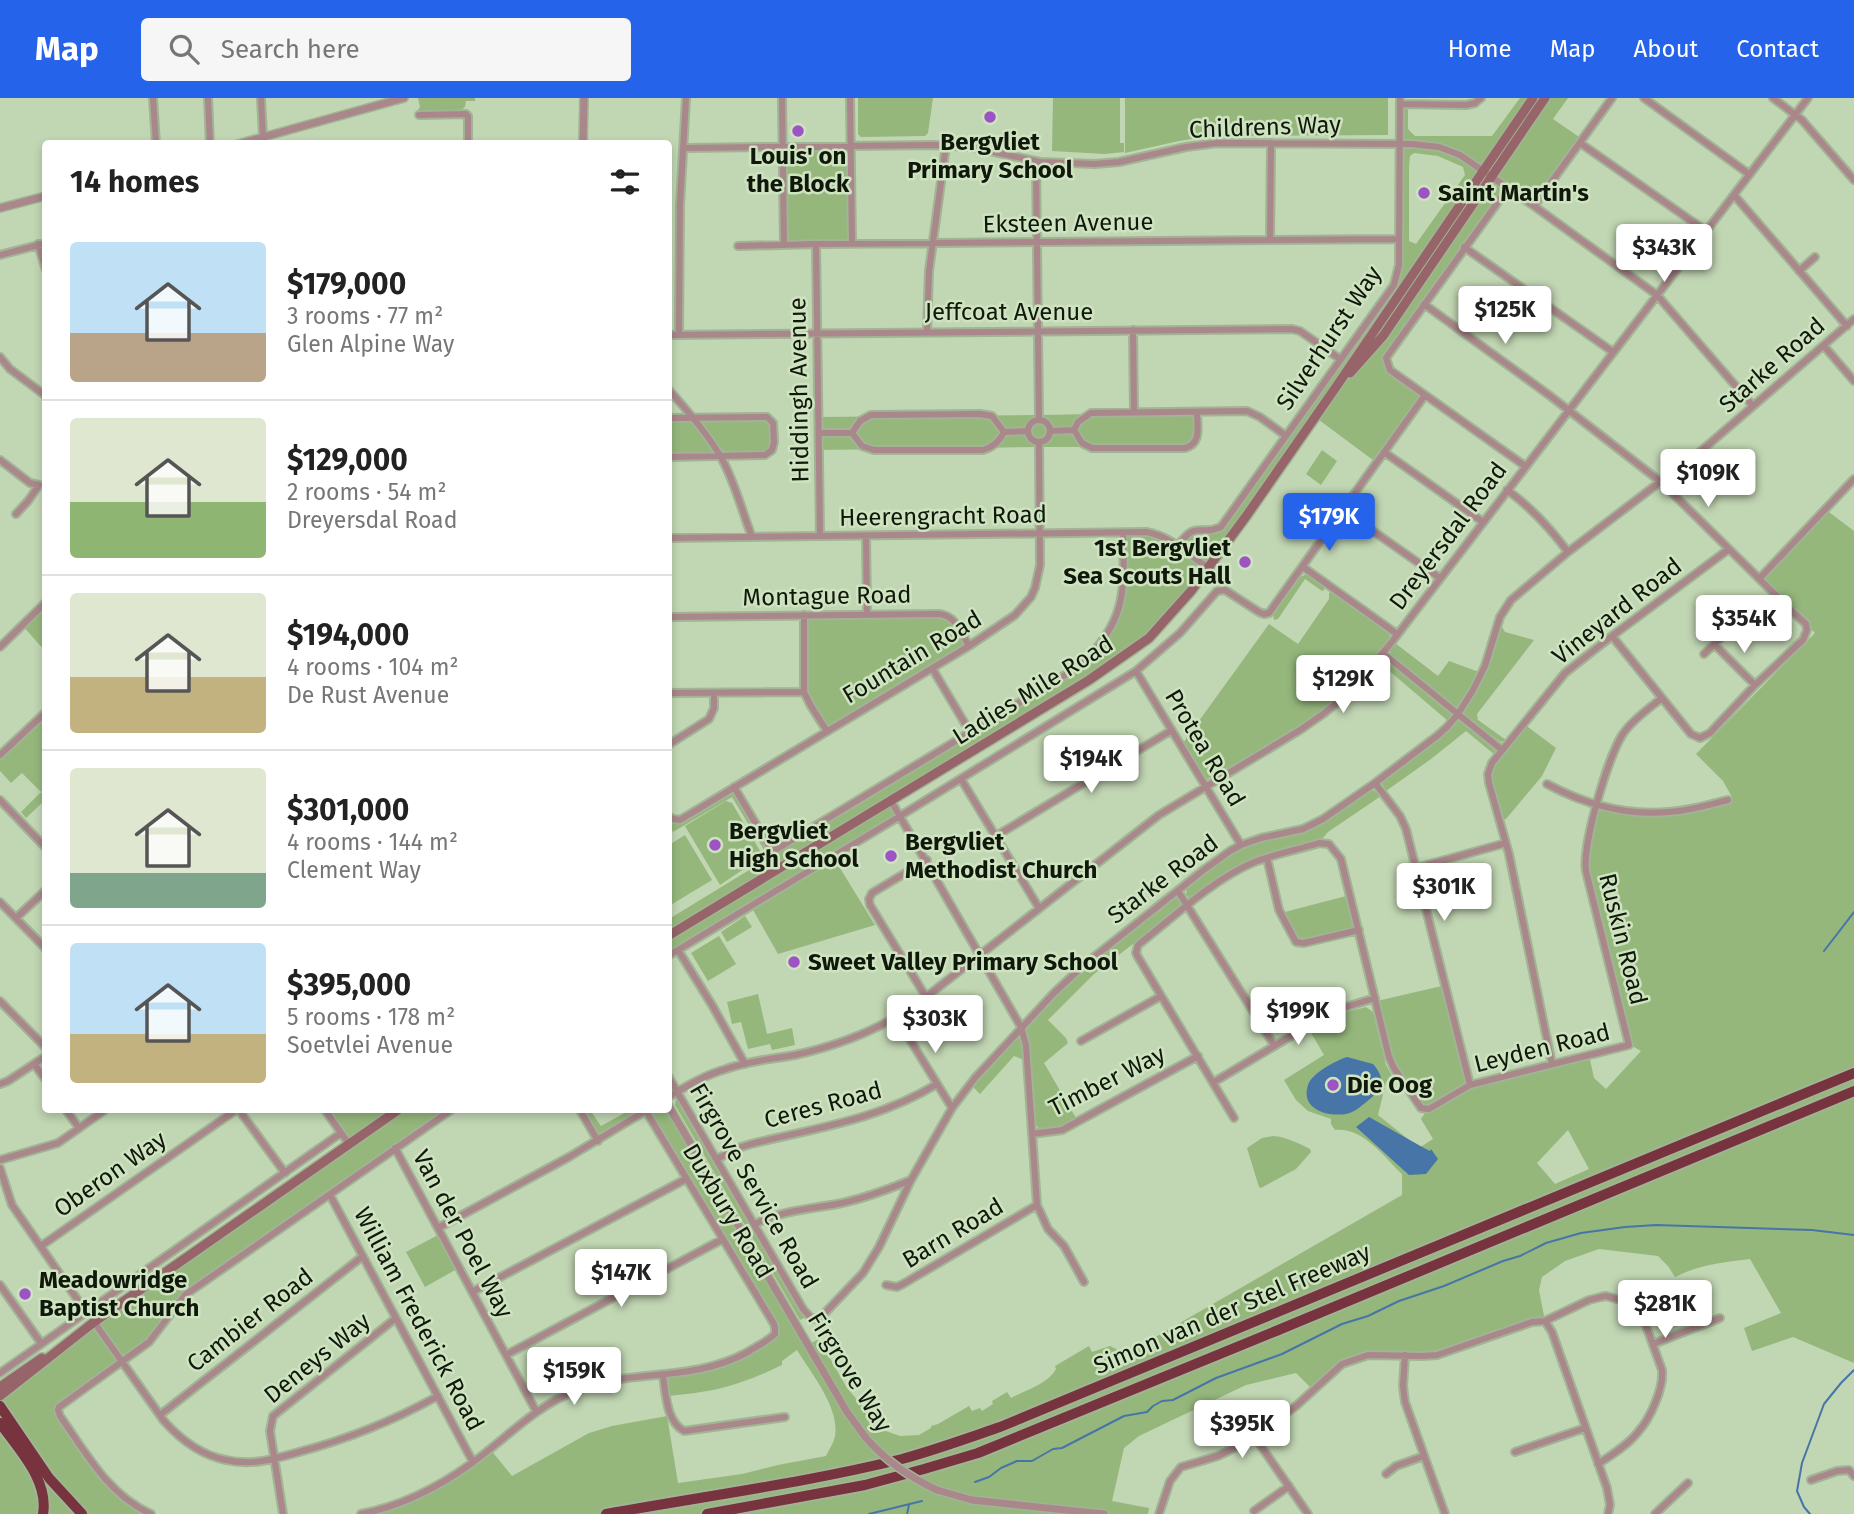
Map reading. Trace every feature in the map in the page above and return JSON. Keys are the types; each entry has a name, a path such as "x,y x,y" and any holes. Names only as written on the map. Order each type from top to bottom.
{"highway":[{"name":"Simon van der Stel Freeway","path":"606,1514 813,1479 905,1458 1000,1427 1854,1073"},
{"name":"Simon van der Stel Freeway","path":"707,1514 874,1482 978,1453 1854,1091"},
{"path":"0,1406 49,1478 82,1514"},
{"path":"0,1423 36,1477 44,1499 43,1514"}],"main road":[{"name":"Ladies Mile Road","path":"1488,173 1533,98"},
{"name":"Ladies Mile Road","path":"672,934 1089,680 1149,638 1208,568 1488,173 1545,98"},
{"path":"0,1396 94,1322 394,1113"},
{"path":"0,1387 78,1335"}],"street":[{"path":"153,98 156,140"},
{"path":"208,98 210,140"},
{"path":"261,98 263,137"},
{"path":"583,140 584,98"},
{"path":"679,335 680,204 686,98"},
{"path":"782,98 784,244"},
{"path":"850,98 852,243"},
{"path":"1400,101 1466,105 1481,98"},
{"path":"1534,206 1612,98"},
{"path":"1644,98 1749,174"},
{"path":"1773,98 1796,114 1854,180"},
{"name":"Dreyersdal Road","path":"672,1095 705,1077 745,1064 796,1055 836,1044 896,1017 926,997 1159,815 1300,730 1339,701 1383,653 1808,98"},
{"path":"252,140 400,99"},
{"name":"Silverhurst Way","path":"1178,546 1191,531 1221,527 1397,279 1400,101"},
{"path":"419,115 466,114 468,140"},
{"name":"Childrens Way","path":"684,148 946,145 996,151 1062,164 1119,162 1217,143 1400,144 1425,145 1450,151 1488,173 1657,295 1753,406"},
{"path":"1270,240 1271,143"},
{"path":"1580,143 1706,231"},
{"path":"927,332 932,243 946,145"},
{"path":"1036,161 1038,420"},
{"path":"1508,188 1388,353 1386,362 1390,370 1525,466"},
{"path":"1734,195 1847,326"},
{"path":"0,208 42,197"},
{"name":"Eksteen Avenue","path":"738,246 1399,239"},
{"path":"0,255 42,244"},
{"name":"Hiddingh Avenue","path":"816,244 820,536"},
{"path":"1464,247 1613,352"},
{"path":"1799,271 1815,257"},
{"path":"1424,304 1661,482 1805,623 1807,632 1803,640 1755,685 1710,733 1700,738 1691,734 1612,636"},
{"name":"Starke Road","path":"807,1315 812,1319 821,1317 863,1272 879,1247 911,1180 952,1108 1021,1027 1084,965 1205,869 1241,845 1308,827 1375,783 1437,736 1458,714 1473,691 1482,673 1495,629 1506,607 1517,594 1568,552 1672,476 1854,319"},
{"name":"Jeffcoat Avenue","path":"672,335 1293,329 1340,359"},
{"path":"1133,330 1134,412"},
{"path":"1824,346 1854,381"},
{"path":"0,358 42,393"},
{"path":"672,393 693,417 720,456 752,537"},
{"path":"672,954 1136,671 1180,633 1217,591 1228,591 1264,614 1272,611 1425,395"},
{"path":"1074,430 1078,422 1091,413 1247,411 1286,436"},
{"path":"1074,430 1082,443 1092,447 1185,447 1194,444 1196,440 1197,412"},
{"path":"852,433 860,421 871,415 955,414 988,415 999,423 1004,432"},
{"path":"672,418 763,416 771,420 775,442 769,453 757,456 672,457"},
{"path":"1038,420 1048,424 1050,431 1048,437 1039,442 1031,439 1028,431 1031,423 1038,420"},
{"path":"1050,431 1074,430"},
{"path":"1004,432 1028,431"},
{"path":"852,433 862,446 874,450 969,450 990,448 1004,432"},
{"path":"819,433 852,433"},
{"name":"Fountain Road","path":"672,817 680,820 969,646 1015,615 1031,597 1041,565 1039,442"},
{"path":"1384,452 1483,522"},
{"path":"0,460 30,484 42,484"},
{"path":"1760,578 1854,479"},
{"path":"16,514 42,484"},
{"path":"1507,490 1536,513 1568,552"},
{"path":"1343,510 1440,578"},
{"path":"734,787 772,850 777,849 1080,666 1105,639 1123,596 1123,533"},
{"name":"Heerengracht Road","path":"672,538 1157,534 1169,539 1208,568"},
{"path":"866,536 867,614"},
{"name":"Vineyard Road","path":"1552,1064 1506,843 1488,777 1492,763 1565,673 1729,549"},
{"path":"1303,567 1397,634"},
{"path":"0,647 42,606"},
{"path":"804,615 804,692 827,730"},
{"name":"Montague Road","path":"672,617 945,615 955,622 969,646"},
{"path":"1704,654 1725,634"},
{"path":"1714,644 1755,685"},
{"path":"1383,653 1502,750"},
{"path":"932,668 970,732"},
{"name":"Protea Road","path":"1136,671 1241,845"},
{"path":"672,693 804,692"},
{"path":"672,742 709,719 714,708 714,693"},
{"name":"Ruskin Road","path":"1629,1044 1585,867 1585,850 1613,751 1619,739 1633,722 1662,698"},
{"path":"0,755 42,716"},
{"path":"996,836 1171,730"},
{"path":"961,779 1039,908"},
{"path":"1375,783 1404,823 1471,1085"},
{"path":"1547,784 1597,805 1628,811 1662,813 1728,800"},
{"path":"0,800 42,844"},
{"path":"891,801 1021,1027 1026,1045 1037,1205 1044,1222 1064,1246 1084,1282"},
{"path":"1214,1082 1333,1011 1376,998 1341,859 1329,844 1319,843 1267,858 1239,870 1215,885 1136,948 1138,957 1234,1118"},
{"path":"1416,868 1506,843"},
{"path":"1267,858 1279,910 1296,942 1304,943 1359,930"},
{"path":"926,997 870,905 869,899 872,893 927,860"},
{"path":"1178,891 1275,1045"},
{"path":"16,918 42,894"},
{"path":"0,902 42,945"},
{"path":"678,950 745,1064"},
{"path":"1081,1041 1161,996"},
{"name":"Leyden Road","path":"1376,998 1391,1061 1419,1106 1428,1110 1471,1085 1629,1044"},
{"path":"0,1000 42,1044"},
{"path":"896,1017 952,1108"},
{"name":"Timber Way","path":"1032,1134 1062,1130 1198,1056"},
{"path":"0,1084 42,1059"},
{"path":"34,1064 42,1075"},
{"name":"Firgrove Service Road","path":"672,1082 807,1315"},
{"name":"Ceres Road","path":"717,1159 751,1144 847,1123 878,1113 937,1084"},
{"name":"Firgrove Way","path":"672,1112 847,1412 876,1450 911,1477 937,1490 972,1500 1104,1514"},
{"path":"68,1113 79,1128"},
{"path":"0,1160 52,1145 101,1113"},
{"name":"Oberon Way","path":"41,1246 234,1113"},
{"path":"240,1113 285,1173"},
{"path":"327,1113 349,1144"},
{"path":"151,1514 139,1509 112,1487 59,1413 62,1404 149,1342 185,1295 447,1113"},
{"path":"582,1113 598,1141"},
{"path":"438,1228 598,1141 642,1113"},
{"name":"Duxbury Road","path":"649,1113 776,1331 772,1337 732,1359 704,1369 663,1376"},
{"path":"0,1373 341,1133"},
{"name":"Van der Poel Way","path":"396,1149 536,1411"},
{"path":"0,1168 12,1205 86,1312"},
{"path":"472,1292 686,1179"},
{"path":"755,1224 781,1214 844,1202 911,1180"},
{"name":"William Frederick Road","path":"330,1195 473,1462"},
{"name":"Barn Road","path":"886,1285 897,1287 903,1284 1037,1205"},
{"path":"506,1355 723,1239"},
{"name":"Cambier Road","path":"160,1415 363,1256"},
{"path":"0,1285 41,1343"},
{"path":"1159,1514 1170,1481 1181,1467 1218,1456 1254,1436 1296,1406 1342,1364 1368,1355 1429,1356 1444,1353 1532,1322 1545,1321 1590,1300 1606,1296 1631,1303 1640,1309 1662,1370 1662,1386 1638,1433 1598,1464"},
{"name":"Deneys Way","path":"283,1514 270,1431 271,1420 396,1318"},
{"path":"1653,1344 1720,1318"},
{"path":"1545,1321 1552,1332 1609,1497 1608,1514"},
{"path":"94,1322 177,1435 216,1458 241,1462 275,1459 382,1425 438,1396"},
{"path":"1405,1355 1404,1396 1444,1514"},
{"path":"361,1514 409,1499 443,1482 473,1462 536,1411 576,1391 600,1383 663,1376 672,1417 684,1431 785,1417"},
{"path":"1515,1452 1585,1428"},
{"path":"1254,1436 1308,1514"},
{"path":"1386,1474 1396,1466 1424,1456"},
{"path":"1811,1480 1843,1469 1849,1470 1854,1476"},
{"path":"1655,1514 1688,1483"},
{"path":"1254,1511 1289,1486"}],"green space":[{"path":"418,98 475,98 475,101 466,101 461,110 416,113 420,107"},
{"path":"858,98 933,98 928,133 925,136 861,137 858,134"},
{"path":"1053,98 1120,98 1120,143 1124,143 1124,152 1105,154 1052,151"},
{"path":"1125,98 1388,98 1388,135 1211,136 1125,153"},
{"path":"1520,98 1533,98 1374,331 1360,363 1545,98 1568,98 1553,119 1582,139 1534,206 1508,188 1388,353 1387,366 1425,395 1377,463 1315,417 1247,515 1149,638 892,801 900,816 672,954 672,917 769,858 732,797 673,832 672,818 677,820 734,787 772,850 1080,666 1105,639 1123,596 1123,533 1146,532 1177,545 1187,534 1217,529 1397,279 1400,105 1408,110 1408,129 1415,136 1492,136","holes":["1414,153 1438,156 1463,167 1465,175 1416,244 1409,241 1410,156"]},
{"path":"850,146 852,243 784,245 782,147"},
{"path":"1197,412 1198,436 1190,447 1042,447 1042,442 1036,442 1035,447 819,450 818,417 1034,415 1035,421 1042,415"},
{"path":"763,416 774,428 769,453 672,457 672,418"},
{"path":"1322,450 1337,461 1321,485 1306,474"},
{"path":"1825,509 1854,531 1854,1363 1793,1337 1752,1351 1744,1328 1781,1313 1750,1259 1702,1267 1675,1277 1658,1256 1599,1249 1565,1261 1542,1277 1539,1290 1545,1321 1538,1321 1445,1353 1368,1355 1351,1360 1313,1390 1296,1373 1246,1385 1139,1436 1124,1448 1112,1501 1149,1508 1148,1514 361,1514 423,1492 490,1449 512,1476 589,1433 667,1416 678,1483 742,1474 826,1456 835,1436 833,1414 823,1391 797,1350 782,1361 782,1365 739,1383 698,1393 666,1396 663,1376 690,1372 745,1353 776,1331 647,1113 670,1113 809,1344 819,1339 847,1388 883,1430 900,1436 919,1435 969,1406 972,1411 980,1408 982,1411 1007,1392 1011,1398 1047,1379 1056,1369 1055,1366 1089,1346 1092,1352 1110,1346 1126,1354 1402,1195 1402,1174 1380,1151 1355,1133 1335,1130 1331,1119 1308,1111 1296,1100 1284,1080 1324,1055 1310,1031 1334,1015 1366,1007 1373,1012 1386,1065 1393,1077 1386,1082 1378,1115 1419,1148 1433,1139 1421,1119 1427,1110 1423,1109 1394,1064 1377,1001 1446,985 1471,1085 1589,1055 1594,1078 1606,1089 1641,1051 1629,1044 1586,868 1586,850 1598,805 1668,812 1732,797 1723,781 1696,754 1815,633 1761,578","holes":["1568,1130 1589,1169 1555,1184 1537,1163"]},
{"path":"1307,574 1325,586 1324,590 1305,579 1278,619 1274,620 1273,615 1300,577"},
{"path":"1332,592 1388,631 1389,640 1354,684 1325,709 1275,742 1206,780 1183,743 1269,624 1298,644"},
{"path":"42,605 42,648 22,625"},
{"path":"804,615 950,617 969,646 827,731 807,699"},
{"path":"1500,626 1505,632 1534,640 1477,714 1478,720 1506,740 1501,742 1464,713 1479,687"},
{"path":"1395,643 1438,676 1449,661 1479,672 1460,707 1453,706 1391,655 1390,650"},
{"path":"1384,660 1450,711 1451,718 1448,721 1380,663"},
{"path":"42,719 42,791 22,773 11,783 0,771 0,760"},
{"path":"1458,721 1462,721 1495,748 1495,755 1466,731 1386,791 1382,783 1386,778"},
{"path":"1524,724 1556,748 1542,776 1506,819 1500,820 1489,772"},
{"path":"1371,790 1381,796 1328,832 1322,839 1250,860 1194,897 1186,895 1187,887 1230,855 1257,842 1310,829"},
{"path":"41,792 42,803 26,818 21,812"},
{"path":"726,801 732,803 763,856 720,885 685,826"},
{"path":"685,835 712,880 672,904 672,843"},
{"path":"835,860 875,925 778,954 753,910"},
{"path":"1350,895 1359,930 1296,941 1281,913"},
{"path":"1178,897 1181,907 1094,974 1048,1020 1068,1043 1044,1063 1076,1118 1060,1128 1039,1129 1034,1122 1026,1027 1083,969 1173,898"},
{"path":"745,916 752,927 727,942 721,932"},
{"path":"719,936 736,964 708,981 691,953"},
{"path":"758,994 767,1034 792,1028 795,1045 772,1050 770,1044 748,1049 741,1022 732,1024 727,1002"},
{"path":"1018,1037 1023,1039 1024,1060 1014,1056 980,1094 972,1086"},
{"path":"676,1100 681,1102 806,1317 800,1320 675,1105"},
{"path":"327,1113 447,1113 185,1295 155,1334 58,1410 112,1487 151,1514 0,1514 0,1387 348,1144"},
{"path":"582,1113 592,1113 601,1126 625,1113 643,1113 598,1141"},
{"path":"1273,1136 1296,1143 1311,1152 1296,1169 1261,1188 1247,1148 1262,1138"},
{"path":"438,1235 457,1269 425,1287 406,1252"}],"water":[{"name":"Die Oog","path":"1347,1057 1373,1064 1380,1076 1379,1090 1361,1107 1349,1113 1339,1115 1317,1110 1308,1100 1310,1081 1324,1068"},
{"path":"1369,1117 1424,1148 1430,1151 1431,1149 1438,1159 1426,1174 1409,1175 1356,1127"}],"waterway":[{"path":"1824,951 1854,912"},
{"path":"975,1482 1017,1461 1032,1461 1053,1449 1062,1448 1124,1416 1147,1412 1162,1401 1173,1400 1216,1378 1282,1354 1342,1324 1520,1256 1546,1243 1581,1233 1656,1225 1812,1230 1854,1235"},
{"path":"1810,1514 1797,1491 1802,1463 1824,1404 1854,1370"},
{"path":"869,1514 922,1501"},
{"path":"907,1514 909,1505"}],"place":[{"name":"Bergvliet Primary School","path":"990,117"},
{"name":"Louis' on the Block","path":"798,131"},
{"name":"Saint Martin's","path":"1424,193"},
{"name":"1st Bergvliet Sea Scouts Hall","path":"1245,562"},
{"name":"Bergvliet High School","path":"715,845"},
{"name":"Bergvliet Methodist Church","path":"891,856"},
{"name":"Sweet Valley Primary School","path":"794,962"},
{"name":"Die Oog","path":"1333,1085"},
{"name":"Meadowridge Baptist Church","path":"25,1294"}]}
